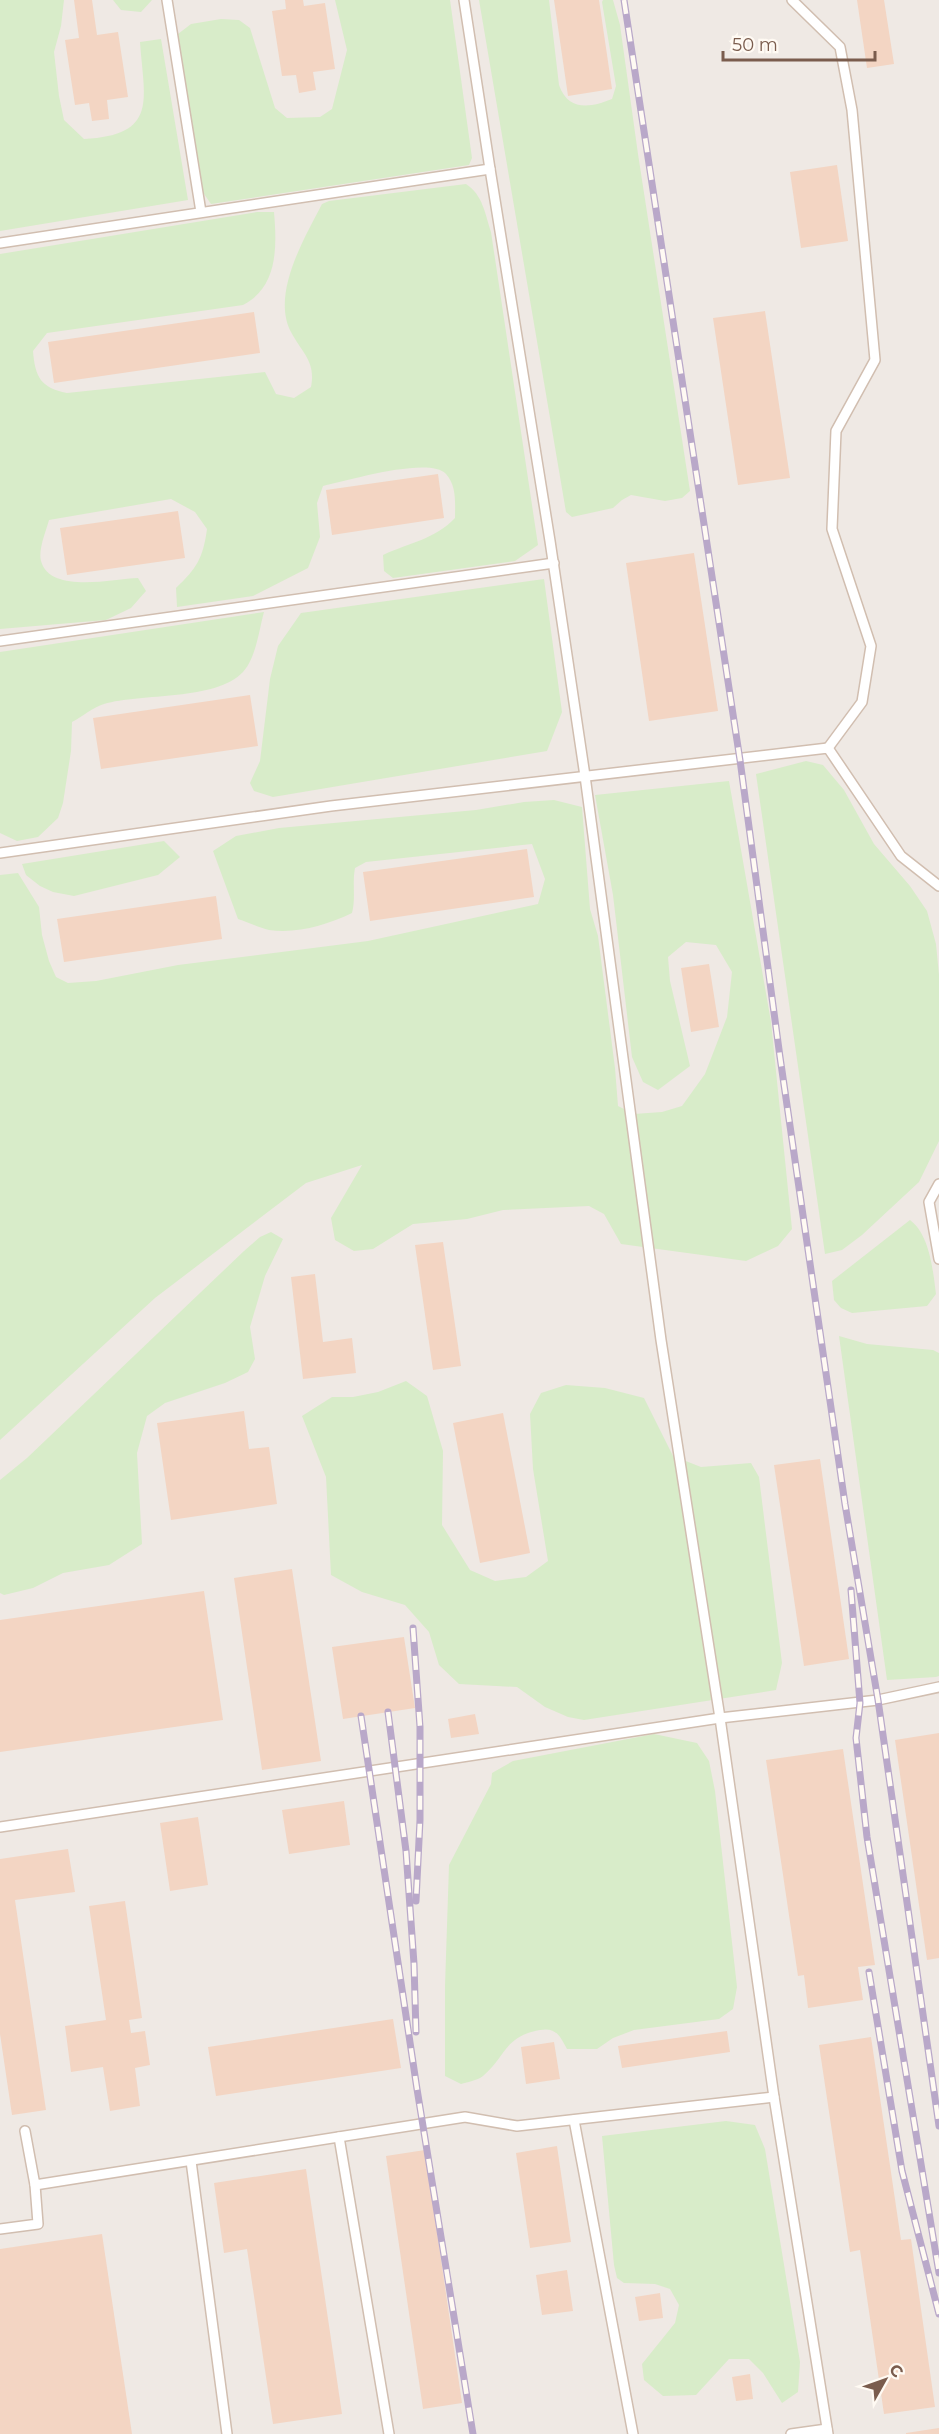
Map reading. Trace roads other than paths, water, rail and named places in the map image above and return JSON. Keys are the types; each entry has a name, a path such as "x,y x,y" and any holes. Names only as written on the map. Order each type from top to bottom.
{"lane":[{"path":"167,0 201,212"},
{"path":"464,0 554,563 662,1340 720,1718 774,2097 827,2432 791,2434"},
{"path":"0,853 331,806 828,748 862,702 871,646 832,529 836,431 875,360 852,110 840,47 792,0"},
{"path":"0,243 490,169"},
{"path":"0,641 554,563"},
{"path":"828,748 901,856 939,886"},
{"path":"939,1184 929,1202 939,1259"},
{"path":"0,1827 720,1718 878,1700 939,1687"},
{"path":"34,2185 465,2117 517,2126 774,2097"},
{"path":"574,2120 633,2434"},
{"path":"0,2229 38,2224 25,2132"},
{"path":"339,2137 389,2434"},
{"path":"191,2160 227,2434"}],"railway":[{"path":"624,0 740,760 780,1057 845,1504 878,1700 939,2126"},
{"path":"851,1590 860,1703 856,1738 867,1837 939,2273"},
{"path":"413,1628 420,1727 420,1820 416,1901"},
{"path":"388,1712 406,1851 416,2032"},
{"path":"361,1716 417,2089 473,2434"},
{"path":"869,1972 902,2171 939,2314"}]}
